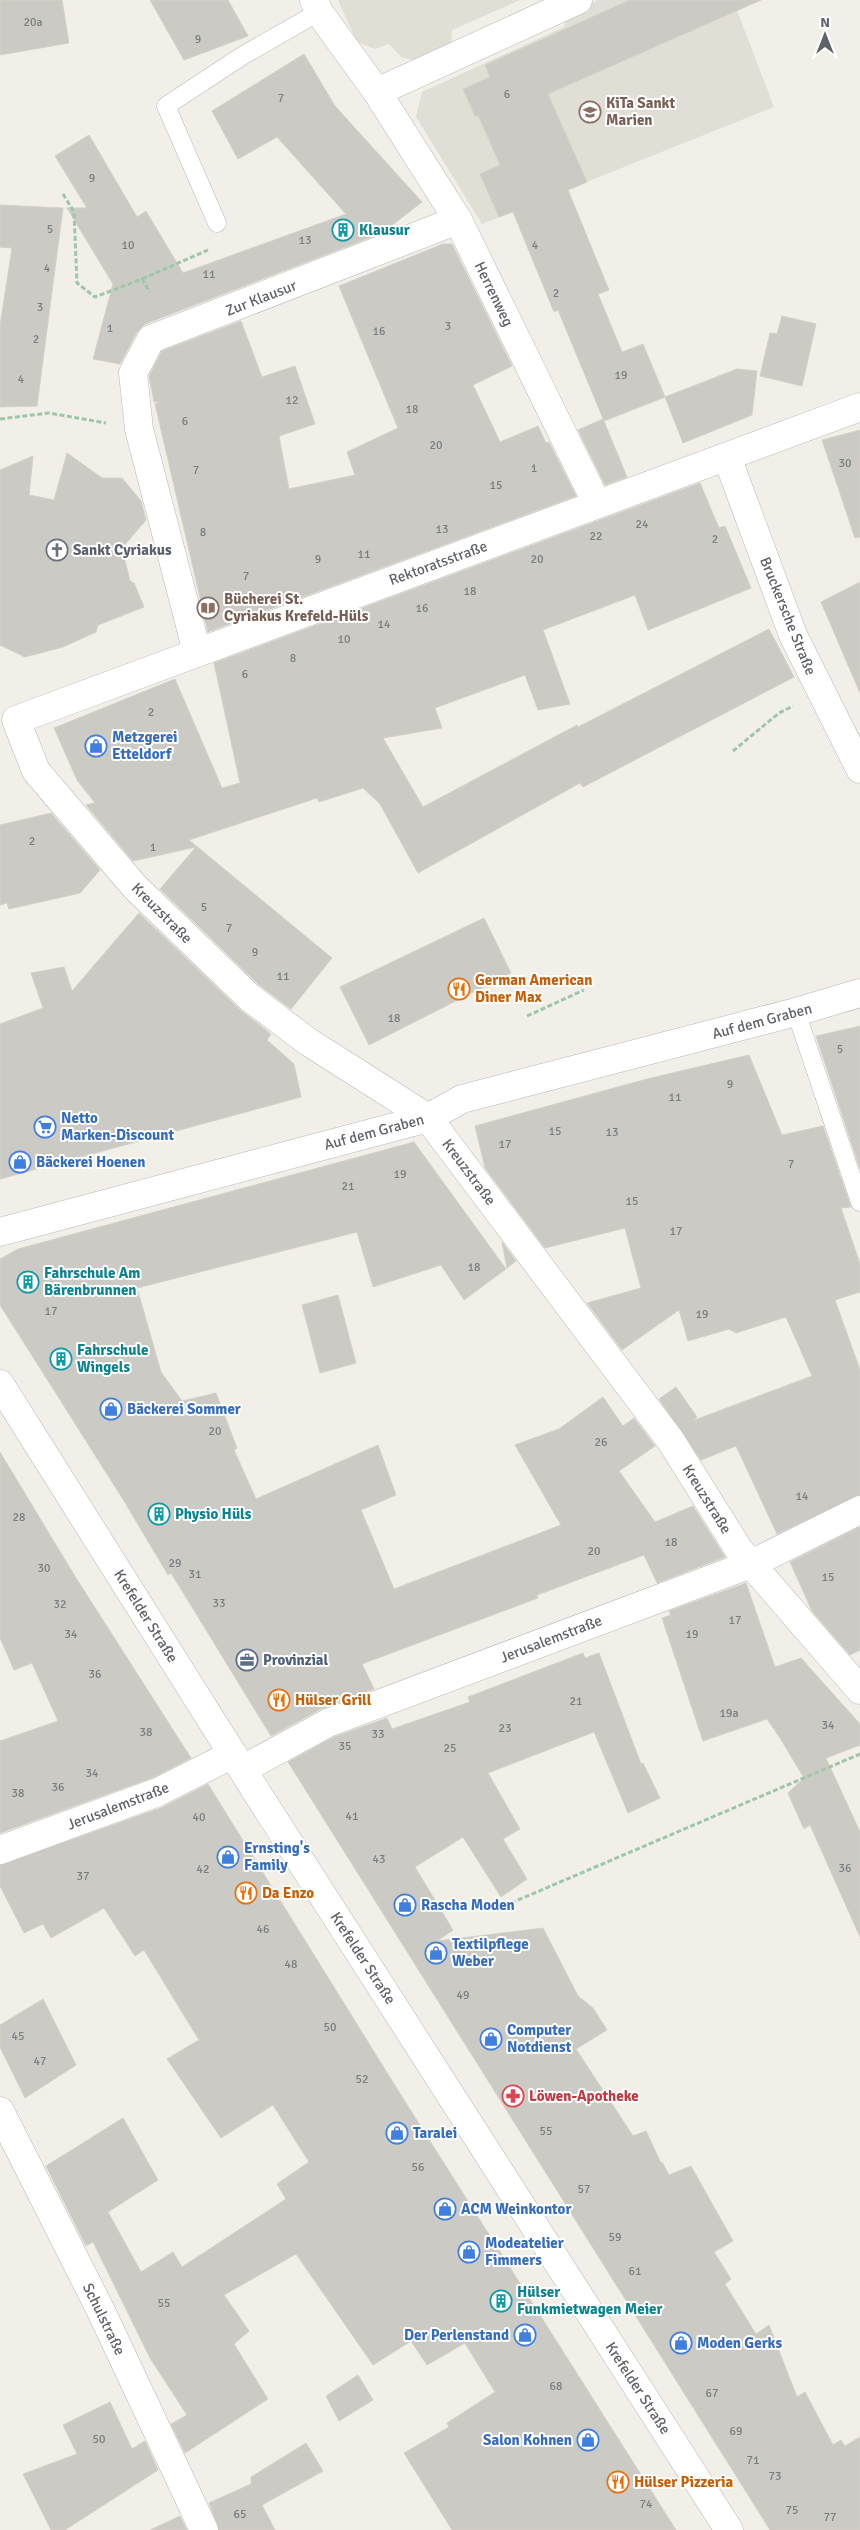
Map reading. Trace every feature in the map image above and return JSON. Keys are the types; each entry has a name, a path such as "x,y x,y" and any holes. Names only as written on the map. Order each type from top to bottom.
{"street":[{"path":"377,92 578,0"},
{"name":"Herrenweg","path":"316,6 377,92 458,220 597,504"},
{"name":"Zur Klausur","path":"197,652 139,429 133,373 151,339 458,220"},
{"name":"Rektoratsstraße","path":"16,720 860,407"},
{"name":"Bruckersche Straße","path":"727,457 793,635 860,769"},
{"name":"Kreuzstraße","path":"16,720 36,771 135,887 199,949 249,997 307,1041 428,1118 671,1441 739,1550 860,1690"},
{"name":"Auf dem Graben","path":"0,1232 428,1118 462,1099 796,1012 860,993"},
{"name":"Krefelder Straße","path":"0,1384 238,1761 729,2530"},
{"name":"Jerusalemstraße","path":"0,1850 158,1792 198,1774 238,1761 328,1723 751,1564 860,1510"},
{"name":"Schulstraße","path":"0,2111 100,2309 204,2530"}],"lane":[{"path":"217,223 166,106 316,6"},
{"path":"796,1012 860,1202"}],"path":[{"path":"63,194 74,212 77,283 95,297 142,279 228,241 217,223"},
{"path":"142,279 150,292"},
{"path":"0,419 49,413 139,429"},
{"path":"732,751 779,713"},
{"path":"527,1016 584,990"},
{"path":"504,1906 860,1754"}],"shaded area":[{"path":"338,0 520,0 452,30 451,43 413,60 401,57 389,44 375,49 357,42"},
{"name":"KiTa Sankt Marien","path":"598,0 733,0 774,107 482,224 416,117 422,92 564,27 567,14"}],"building":[{"path":"0,0 62,0 69,43 0,55"},
{"path":"150,0 228,0 248,36 184,60"},
{"path":"630,0 761,0 548,94 587,182 568,190 609,290 598,294 622,352 643,344 665,397 604,421 558,310 554,312 513,212 499,217 480,174 500,165 478,115 475,116 463,89 490,77 485,65"},
{"path":"304,54 335,106 422,202 382,233 145,324 137,332 120,364 93,359 113,284 67,208 87,208 55,156 89,135 137,217 146,211 183,273 346,214 277,137 238,159 212,111"},
{"path":"0,205 63,208 37,406 0,407 0,326 12,248 0,247"},
{"path":"443,244 452,244 512,366 473,385 500,442 538,426 546,443 549,442 576,496 208,632 155,404 160,402 154,402 149,376 162,351 241,321 262,377 295,366 315,424 279,436 289,489 355,475 347,452 398,428 339,286"},
{"path":"782,316 816,324 802,386 760,376 770,333 777,334"},
{"path":"737,369 757,371 752,415 683,443 665,397"},
{"path":"603,419 627,477 605,485 578,430"},
{"path":"860,430 860,537 855,538 822,440"},
{"name":"Sankt Cyriakus","path":"67,453 102,478 122,478 141,501 146,520 122,548 130,581 134,583 144,607 98,625 96,632 63,647 25,657 0,645 0,470 33,456 29,495 54,500"},
{"path":"700,483 719,528 725,526 751,588 648,630 635,595 543,630 570,704 538,710 525,675 435,708 442,728 383,738 423,807 577,725 578,727 769,629 794,677 583,787 580,783 418,873 380,804 363,788 319,802 317,798 189,840 332,958 291,1009 259,985 160,889 196,847 133,861 86,805 95,803 77,780 54,728 175,679 222,788 240,783 214,663"},
{"path":"860,582 860,693 821,602"},
{"path":"51,813 100,870 80,893 9,909 7,903 0,905 0,825"},
{"path":"139,913 238,1008 271,1034 267,1040 294,1064 301,1097 0,1179 0,1024 43,1008 31,973 64,967 72,991"},
{"path":"484,918 511,973 369,1045 340,987"},
{"path":"860,1026 860,1169 816,1036"},
{"path":"749,1055 782,1135 823,1126 851,1207 841,1208 860,1264 860,1292 835,1300 860,1370 860,1495 777,1534 736,1446 701,1460 659,1399 676,1387 697,1417 692,1421 812,1376 786,1317 736,1333 729,1329 688,1341 679,1310 622,1350 587,1303 641,1288 625,1228 545,1248 485,1168 475,1126 647,1079"},
{"path":"414,1142 506,1269 464,1300 441,1265 373,1287 357,1232 137,1288 161,1372 182,1401 216,1393 237,1448 234,1450 256,1499 378,1445 396,1495 361,1510 394,1589 561,1525 515,1445 559,1429 603,1397 623,1426 634,1418 655,1446 619,1471 655,1522 693,1506 725,1557 657,1583 644,1555 537,1595 538,1598 362,1664 374,1689 321,1709 271,1736 171,1573 168,1575 124,1501 0,1305 0,1259 18,1249"},
{"path":"502,1242 516,1261 507,1268"},
{"path":"338,1295 356,1363 320,1373 302,1305"},
{"path":"0,1452 76,1578 191,1758 152,1778 0,1833 0,1741 58,1721 32,1663 14,1670 0,1638"},
{"path":"860,1527 860,1650 850,1655 812,1611 790,1562"},
{"path":"746,1583 775,1667 801,1658 860,1724 860,1745 826,1758 860,1832 860,1937 810,1825 804,1829 788,1793 804,1778 780,1738 767,1719 703,1741 662,1618 671,1615 669,1611"},
{"path":"583,1653 585,1658 599,1653 641,1764 643,1763 660,1798 628,1813 594,1732 488,1773 520,1829 503,1839 527,1879 501,1897 463,1837 415,1867 453,1930 437,1941 543,1928 578,1996 593,2008 607,2030 576,2049 633,2136 646,2131 661,2163 669,2175 691,2166 733,2241 714,2252 731,2279 725,2284 756,2334 769,2325 797,2397 805,2392 833,2445 841,2440 845,2446 860,2437 860,2530 770,2530 288,1762 334,1737 387,1718 392,1729 470,1702 468,1697"},
{"path":"208,1784 404,2100 676,2530 452,2530 404,2453 449,2427 447,2423 495,2392 465,2343 427,2365 411,2341 373,2365 296,2254 224,2295 249,2331 234,2344 268,2399 185,2453 171,2424 187,2415 150,2358 93,2242 86,2246 46,2166 123,2118 158,2180 108,2212 141,2272 173,2252 182,2267 286,2199 277,2184 309,2162 273,2105 221,2138 167,2059 199,2040 144,1950 135,1956 104,1908 51,1938 43,1924 24,1933 0,1886 0,1865 163,1807"},
{"path":"43,1999 76,2065 25,2098 0,2047 0,2025"},
{"path":"358,2375 373,2400 339,2421 326,2396"},
{"path":"110,2402 132,2449 145,2441 158,2470 65,2530 51,2530 23,2474 77,2454 63,2425"},
{"path":"306,2443 323,2471 262,2505 275,2530 219,2530 209,2503 251,2484 251,2477"},
{"path":"180,2516 187,2530 150,2530"}],"place":[{"name":"KiTa Sankt Marien","path":"590,112"},
{"name":"Klausur","path":"343,230"},
{"name":"Sankt Cyriakus","path":"57,550"},
{"name":"Bücherei St. Cyriakus Krefeld-Hüls","path":"208,608"},
{"name":"Metzgerei Etteldorf","path":"96,746"},
{"name":"German American Diner Max","path":"459,989"},
{"name":"Netto Marken-Discount","path":"45,1127"},
{"name":"Bäckerei Hoenen","path":"20,1162"},
{"name":"Fahrschule Am Bärenbrunnen","path":"28,1282"},
{"name":"Fahrschule Wingels","path":"61,1359"},
{"name":"Bäckerei Sommer","path":"111,1409"},
{"name":"Physio Hüls","path":"159,1514"},
{"name":"Provinzial","path":"247,1660"},
{"name":"Hülser Grill","path":"279,1700"},
{"name":"Ernsting's Family","path":"228,1857"},
{"name":"Da Enzo","path":"246,1893"},
{"name":"Rascha Moden","path":"405,1905"},
{"name":"Textilpflege Weber","path":"436,1953"},
{"name":"Computer Notdienst","path":"491,2039"},
{"name":"Löwen-Apotheke","path":"513,2096"},
{"name":"Taralei","path":"397,2133"},
{"name":"ACM Weinkontor","path":"445,2209"},
{"name":"Modeatelier Fimmers","path":"469,2252"},
{"name":"Hülser Funkmietwagen Meier","path":"501,2301"},
{"name":"Der Perlenstand","path":"525,2335"},
{"name":"Moden Gerks","path":"681,2343"},
{"name":"Salon Kohnen","path":"588,2440"},
{"name":"Hülser Pizzeria","path":"618,2482"}]}
